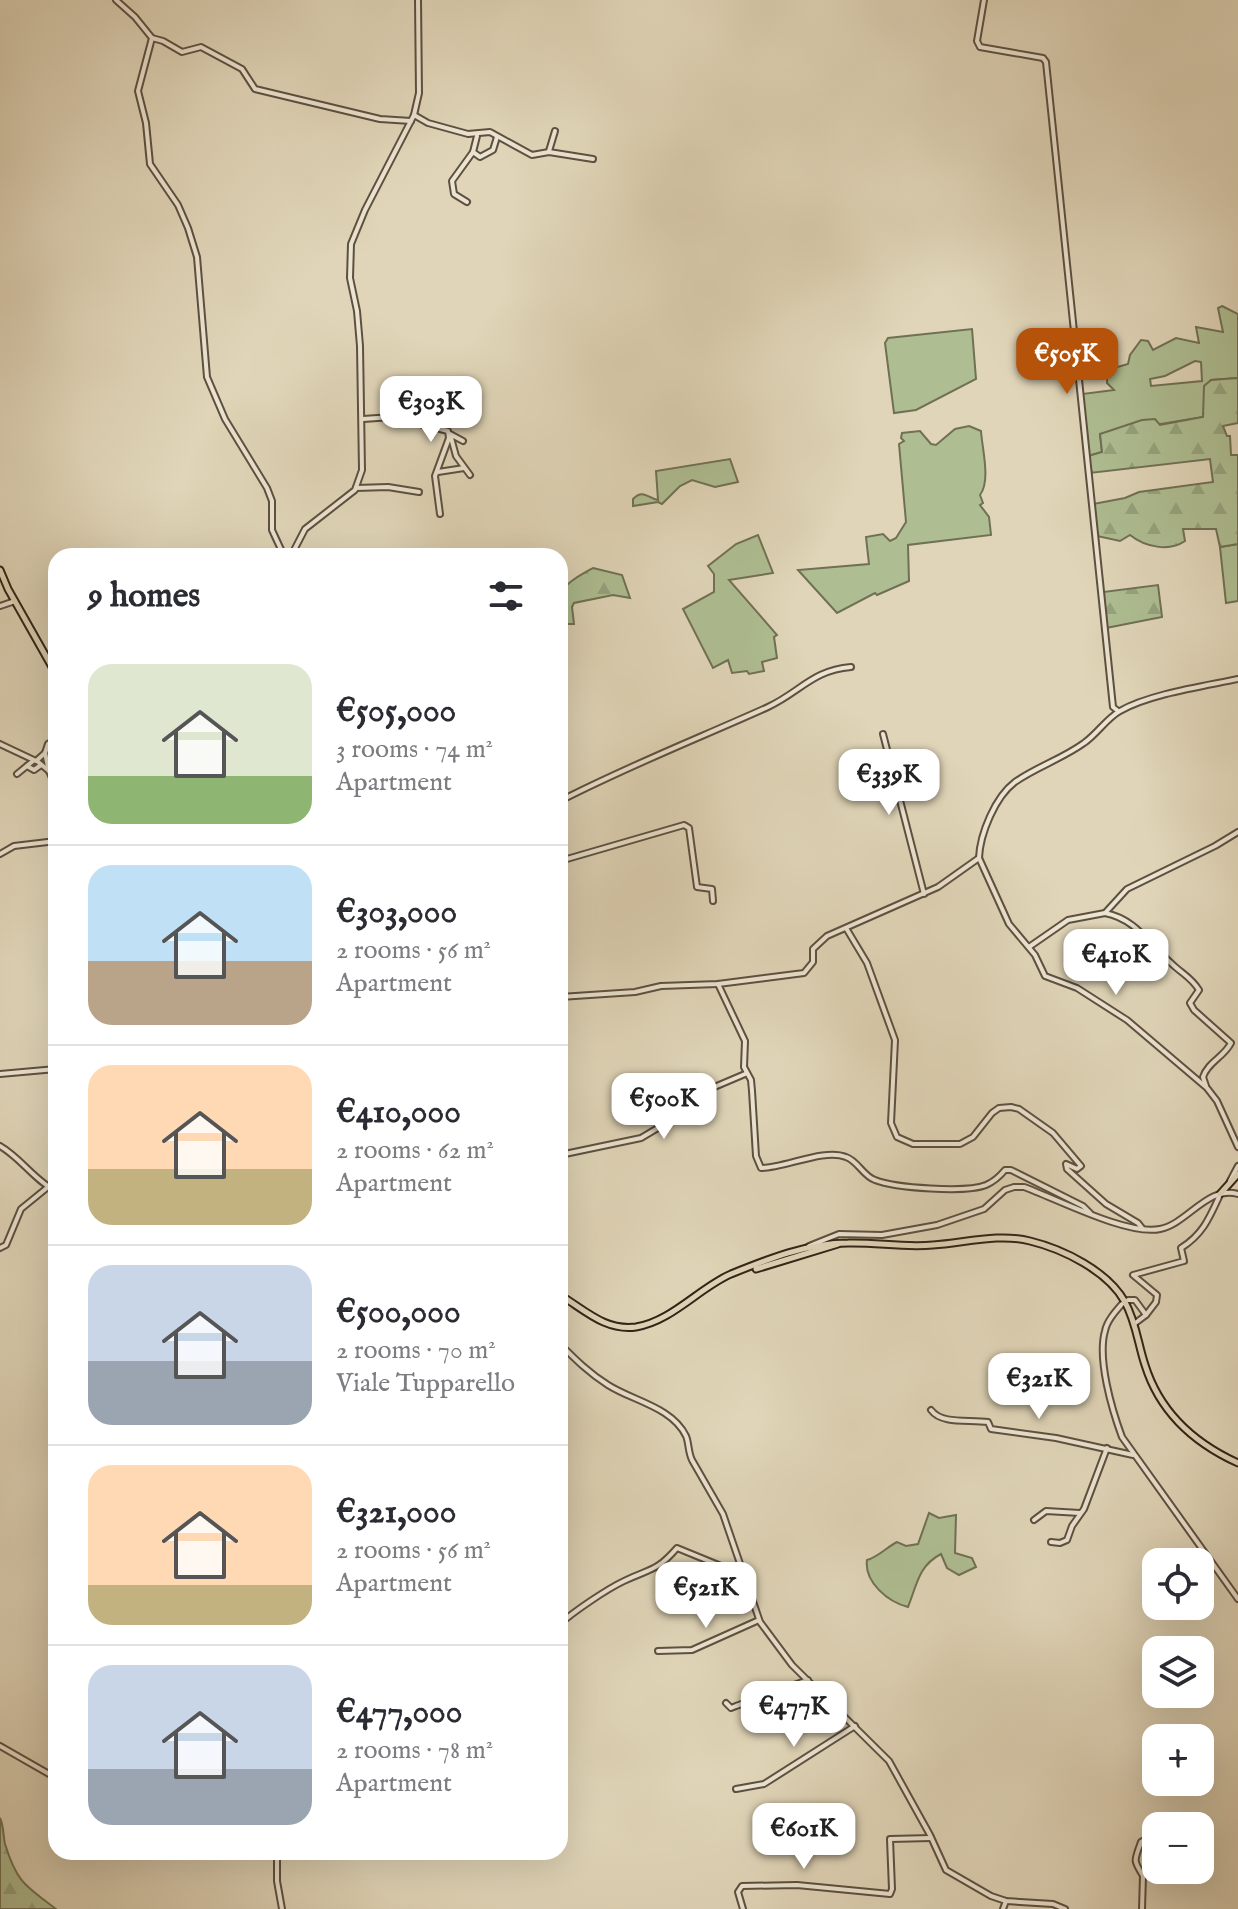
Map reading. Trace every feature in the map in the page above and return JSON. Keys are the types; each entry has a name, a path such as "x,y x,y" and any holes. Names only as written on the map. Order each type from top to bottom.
{"main road":[{"path":"0,570 48,660"},
{"path":"1220,1194 1238,1174"},
{"path":"568,1300 610,1326 639,1327 670,1313 721,1280 805,1248 836,1241 912,1246 1006,1238 1035,1242 1064,1254 1106,1279 1124,1301 1134,1324 1145,1366 1164,1405 1191,1437 1238,1463"},
{"path":"721,1280 836,1241"}],"street":[{"path":"116,0 152,38 182,52 201,47 242,69 255,89 380,119 411,121"},
{"path":"295,548 305,529 350,496 362,470 359,329 349,266 351,244 414,115 419,82 418,0"},
{"path":"984,0 977,41 980,47 1028,54 1043,58 1046,62 1113,707 1118,711"},
{"path":"152,38 138,91 146,123 150,164 172,194 188,228 200,281 207,377 225,419 267,488 272,501 272,530 280,548"},
{"path":"414,115 428,123 477,135 486,132 525,153 540,155 549,152 593,159"},
{"path":"549,152 555,131"},
{"path":"467,202 454,194 452,181 473,152 477,135"},
{"path":"473,152 480,157 489,153 497,137"},
{"path":"363,419 392,417 412,420 444,429 463,441"},
{"path":"450,434 456,456 470,475"},
{"path":"440,514 437,472 450,434"},
{"path":"437,472 464,468"},
{"path":"356,488 388,487 419,492"},
{"path":"0,606 15,601"},
{"path":"568,797 618,771 773,704 829,669 851,667"},
{"path":"1238,679 1141,702 1118,711 1087,741 1061,759 1014,783 1002,797 982,835 979,858 1009,924 1029,947 1045,976 1077,988 1127,1020 1207,1088 1217,1101 1238,1147"},
{"path":"883,734 924,894"},
{"path":"0,744 48,770"},
{"path":"27,766 34,770 48,744"},
{"path":"45,753 48,766"},
{"path":"17,774 37,762"},
{"path":"568,858 630,839 688,826 697,887 712,889 713,901"},
{"path":"1105,913 1127,889 1238,832"},
{"path":"0,854 14,846 48,842"},
{"path":"568,996 635,992 675,985 718,984 804,973 813,962 813,949 827,936 924,894 979,858"},
{"path":"1029,947 1068,920 1105,913 1119,916 1146,936 1199,990 1190,1003 1194,1010 1231,1043 1205,1071 1203,1077 1207,1088"},
{"path":"846,928 867,963 895,1040 891,1123 897,1137 913,1144 960,1144 973,1137 999,1108 1019,1109 1053,1133 1081,1166 1077,1169 1066,1164 1067,1169 1111,1208 1142,1228"},
{"path":"718,984 745,1041 745,1074 751,1080 758,1165 763,1168 818,1157 846,1156 876,1181 900,1186 967,1189 986,1185 1005,1170 1011,1170 1083,1206 1090,1213"},
{"path":"0,1074 48,1070"},
{"path":"568,1153 641,1138 700,1103 712,1088 745,1074"},
{"path":"0,1146 15,1155 48,1187 21,1209 6,1245 0,1248"},
{"path":"1229,1183 1238,1166"},
{"path":"836,1241 843,1233 882,1235 937,1225 984,1209 1005,1190 1014,1187 1024,1187 1123,1226 1161,1229 1220,1194 1238,1194"},
{"path":"1134,1324 1146,1315 1156,1302 1157,1295 1133,1275 1184,1261 1181,1248 1194,1241 1212,1216 1220,1194"},
{"path":"1128,1300 1135,1300 1146,1315"},
{"path":"1122,1304 1107,1326 1103,1356 1118,1426 1135,1456 1238,1599"},
{"path":"568,1353 582,1368 610,1386 667,1413 688,1438 688,1451 723,1514 759,1620 792,1665 889,1761 946,1870 991,1896 1006,1901 1053,1904 1065,1909"},
{"path":"931,1410 937,1417 945,1419 988,1422 991,1429 1107,1448 1135,1456"},
{"path":"1051,1542 1067,1540 1107,1448"},
{"path":"1034,1520 1046,1511 1080,1513"},
{"path":"568,1617 622,1582 661,1566 677,1548 743,1575"},
{"path":"658,1651 692,1650 759,1620"},
{"path":"726,1703 731,1708 808,1680"},
{"path":"736,1789 764,1784 855,1726"},
{"path":"0,1746 48,1773"},
{"path":"743,1909 738,1892 742,1886 797,1885 890,1894 890,1839 931,1838"},
{"path":"1142,1842 1134,1861 1142,1875"},
{"path":"277,1860 282,1909"},
{"path":"1142,1909 1143,1884"},
{"path":"1003,1909 1006,1901"}],"green space":[{"path":"1222,306 1238,314 1238,378 1211,380 1203,417 1100,434 1102,452 1088,456 1082,394 1114,390 1107,383 1107,370 1128,364 1130,355 1141,340 1148,341 1153,350 1176,338 1199,343 1196,327 1223,332 1218,308","holes":["1195,361 1201,362 1202,381 1151,386 1150,379 1165,376"]},
{"path":"972,329 976,379 916,410 894,413 885,343 888,338"},
{"path":"1238,378 1238,423 1223,426 1227,436 1230,436 1231,455 1238,455 1238,544 1220,547 1216,529 1183,529 1185,541 1165,547 1143,543 1130,535 1120,541 1097,536 1093,504 1139,492 1213,482 1210,459 1090,473 1088,456 1102,452 1100,434 1142,420 1155,419 1160,425 1203,417 1204,386 1211,380"},
{"path":"969,426 981,431 985,481 980,495 983,503 980,505 989,517 991,535 908,545 909,581 877,595 875,593 837,613 798,570 869,564 866,537 883,534 890,541 896,538 906,522 899,444 904,441 902,433 920,431 931,444 936,445 955,429"},
{"path":"730,459 738,482 715,487 692,480 680,486 662,504 633,506 633,499 640,494 658,500 656,471"},
{"path":"758,535 773,573 729,580 777,635 774,637 777,658 762,662 764,671 732,673 728,660 713,668 683,609 714,592 714,574 708,566 736,544"},
{"path":"1238,544 1238,601 1226,603 1220,547"},
{"path":"593,568 622,575 630,598 613,595 574,603 574,624 568,624 568,584"},
{"path":"1158,585 1162,617 1106,628 1103,592"},
{"path":"929,1513 939,1518 956,1515 955,1553 972,1558 976,1567 959,1575 947,1568 941,1554 923,1570 908,1607 893,1601 879,1590 869,1576 867,1560 897,1542 906,1546 918,1544"},
{"path":"0,1818 5,1844 18,1876 56,1909 0,1909"}]}
